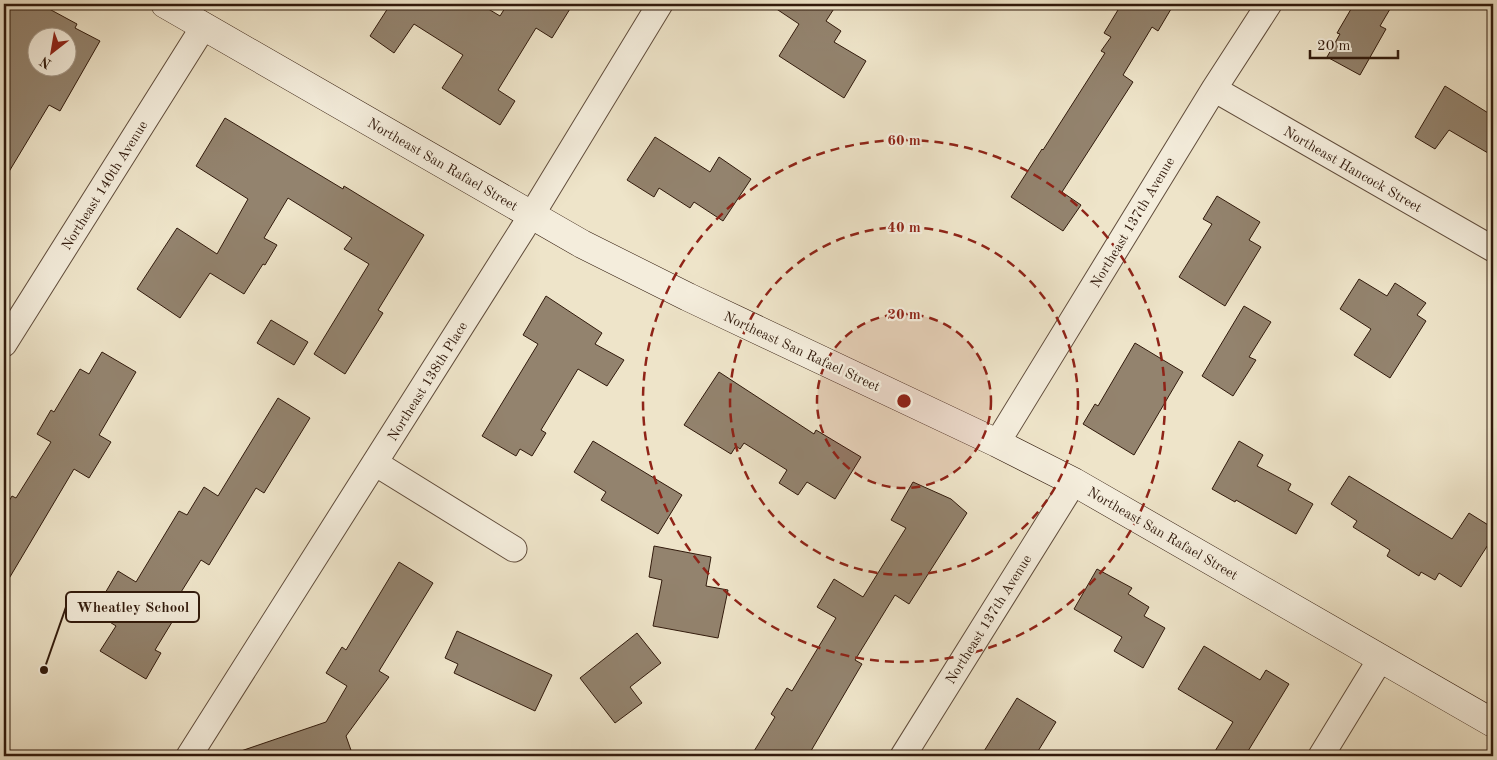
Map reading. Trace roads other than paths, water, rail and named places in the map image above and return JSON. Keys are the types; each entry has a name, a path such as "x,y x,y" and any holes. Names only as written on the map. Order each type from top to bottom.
{"street":[{"name":"Northeast San Rafael Street","path":"165,4 582,244 688,297 997,442 1074,482 1493,723"},
{"name":"Northeast 138th Place","path":"189,756 531,216 660,4"},
{"name":"Northeast 137th Avenue","path":"997,442 1214,89 1269,4"},
{"name":"Northeast 140th Avenue","path":"4,344 204,26"},
{"name":"Northeast Hancock Street","path":"1214,89 1493,249"},
{"path":"375,463 514,549"},
{"name":"Northeast 137th Avenue","path":"903,756 1074,482"},
{"path":"1320,756 1381,658"}],"place":[{"name":"Wheatley School","path":"44,670"}]}
